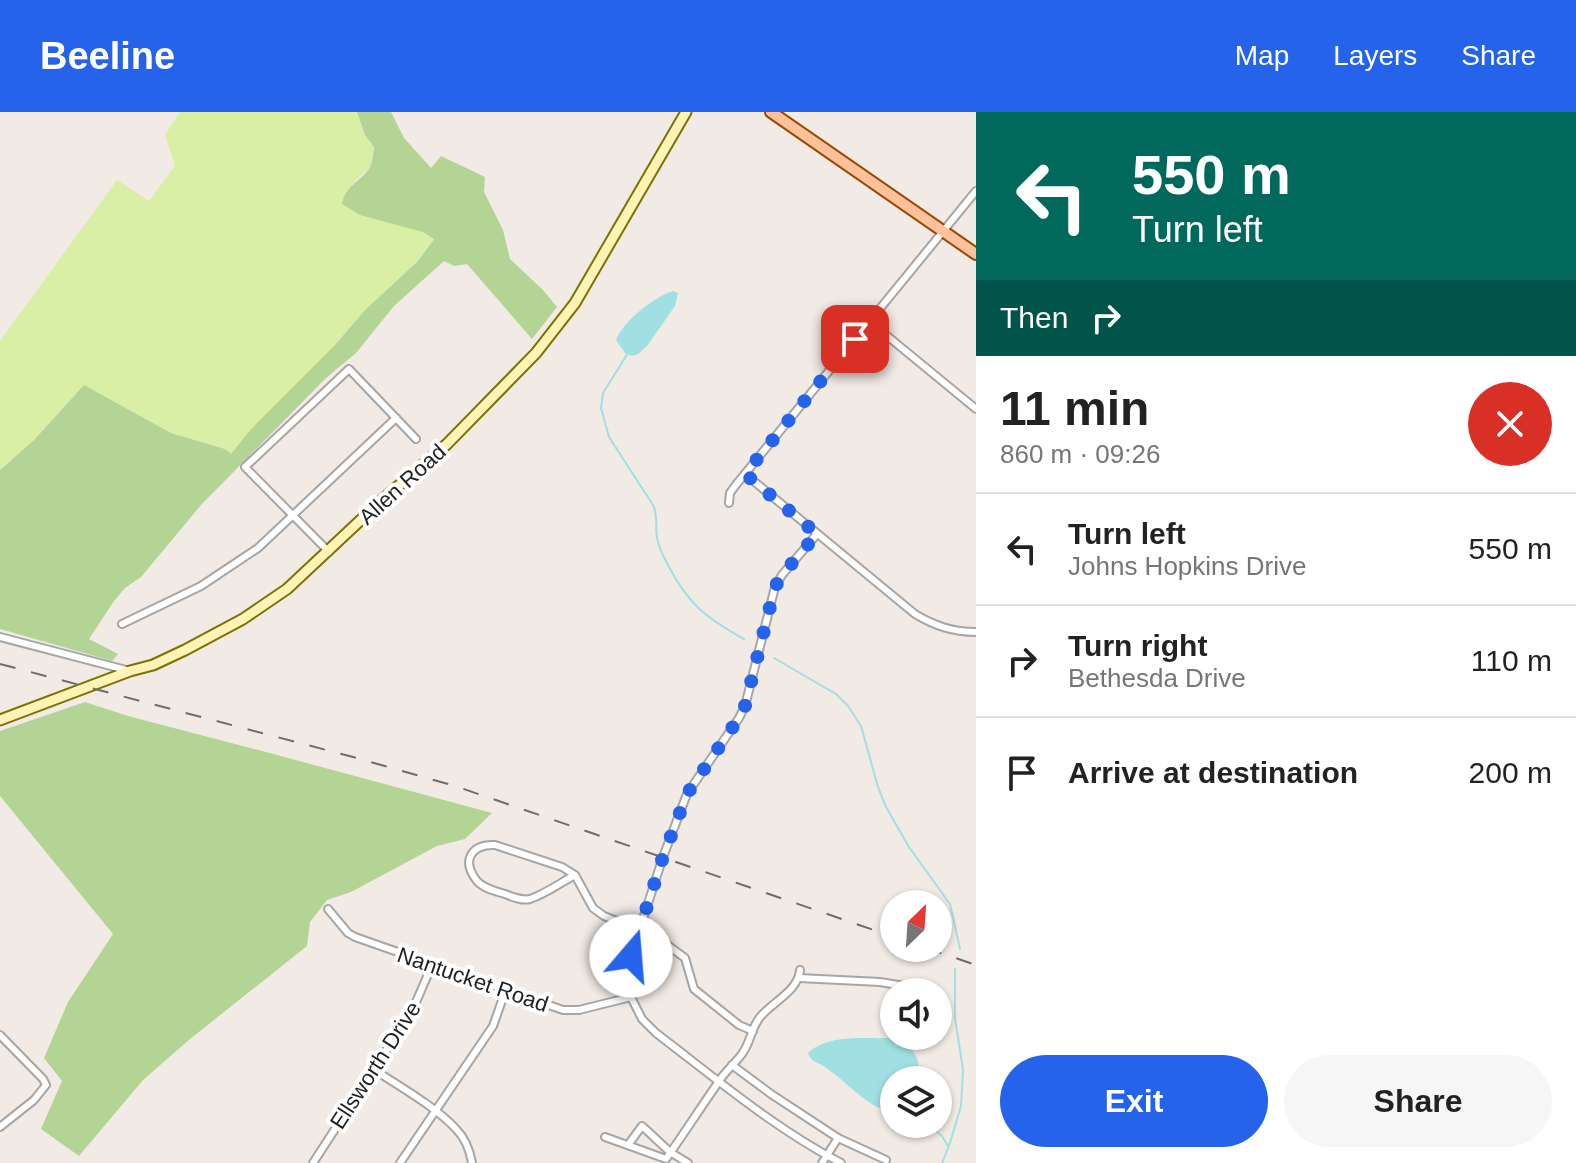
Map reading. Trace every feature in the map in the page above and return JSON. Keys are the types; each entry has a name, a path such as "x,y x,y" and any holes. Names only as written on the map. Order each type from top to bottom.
{"main road":[{"name":"Allen Road","path":"0,720 153,665 185,650 243,619 287,589 329,552 381,501 447,444 536,353 575,303 686,112"},
{"path":"771,112 976,254"}],"street":[{"path":"729,503 730,493 745,474 976,191"},
{"path":"869,321 976,409"},
{"path":"329,552 245,467 349,369 416,439"},
{"path":"122,624 201,586 258,548 396,418"},
{"path":"745,474 915,614 934,625 955,631 976,632"},
{"path":"817,534 775,587 745,706 687,794 663,857 629,965 631,997 642,1019 656,1033 754,1107 841,1163"},
{"path":"0,637 130,671"},
{"path":"575,875 529,899 520,899 478,882 469,866 469,859 472,852 485,844 562,867 575,875 593,908 604,916 639,930"},
{"name":"Nantucket Road","path":"328,909 355,937 563,1010 579,1010 631,997"},
{"path":"655,936 685,958 694,989 739,1025 753,1031"},
{"name":"Ellsworth Drive","path":"313,1163 413,1009 432,965"},
{"path":"605,1137 666,1159 746,1049 761,1016 787,993 799,978 800,970"},
{"path":"799,978 880,982"},
{"path":"400,1163 493,1026 506,989"},
{"path":"0,1035 46,1085 34,1100 0,1127"},
{"path":"732,1065 838,1138 886,1160"},
{"path":"373,1069 456,1128 472,1163"},
{"path":"628,1145 642,1126 670,1152 688,1163"},
{"path":"822,1163 838,1138"}],"green space":[{"path":"180,112 357,112 365,135 374,147 371,166 344,196 434,238 418,261 365,310 335,345 250,430 231,455 225,449 171,433 84,385 33,441 0,470 0,341 117,180 149,201 175,166 165,135"},
{"path":"357,112 391,112 404,138 431,168 441,156 485,177 484,192 503,230 510,259 557,307 532,339 467,264 454,266 444,261 394,306 356,353 326,378 201,505 141,577 125,588 114,601 89,639 118,654 112,661 0,629 0,470 33,441 84,385 171,433 225,449 231,454 365,310 418,261 434,239 423,232 360,215 342,204 347,192 367,172 372,160 374,147 365,135"},
{"path":"85,702 492,813 465,839 437,846 351,892 327,900 310,922 307,946 143,1080 79,1156 41,1129 62,1081 44,1058 68,1002 113,934 0,796 0,731"}],"water":[{"path":"673,291 678,293 675,306 647,346 632,356 625,353 616,340 625,325 648,304"},
{"path":"880,1038 880,1050 912,1050 917,1057 919,1066 880,1066 880,1108 810,1058 808,1053 826,1043"}],"waterway":[{"path":"628,353 603,393 601,408 609,437 653,505 660,548 683,590 709,617 744,639"},
{"path":"774,658 836,694 861,726 886,807 909,847 950,904 960,949"},
{"path":"942,1163 961,1106 963,1070 955,1018 955,969"},
{"path":"943,1138 948,1146"}],"railway":[{"path":"0,664 455,786 880,932"},
{"path":"952,957 976,965"}],"route":[{"path":"631,956 687,794 745,706 775,587 817,534 745,474 855,339"}]}
